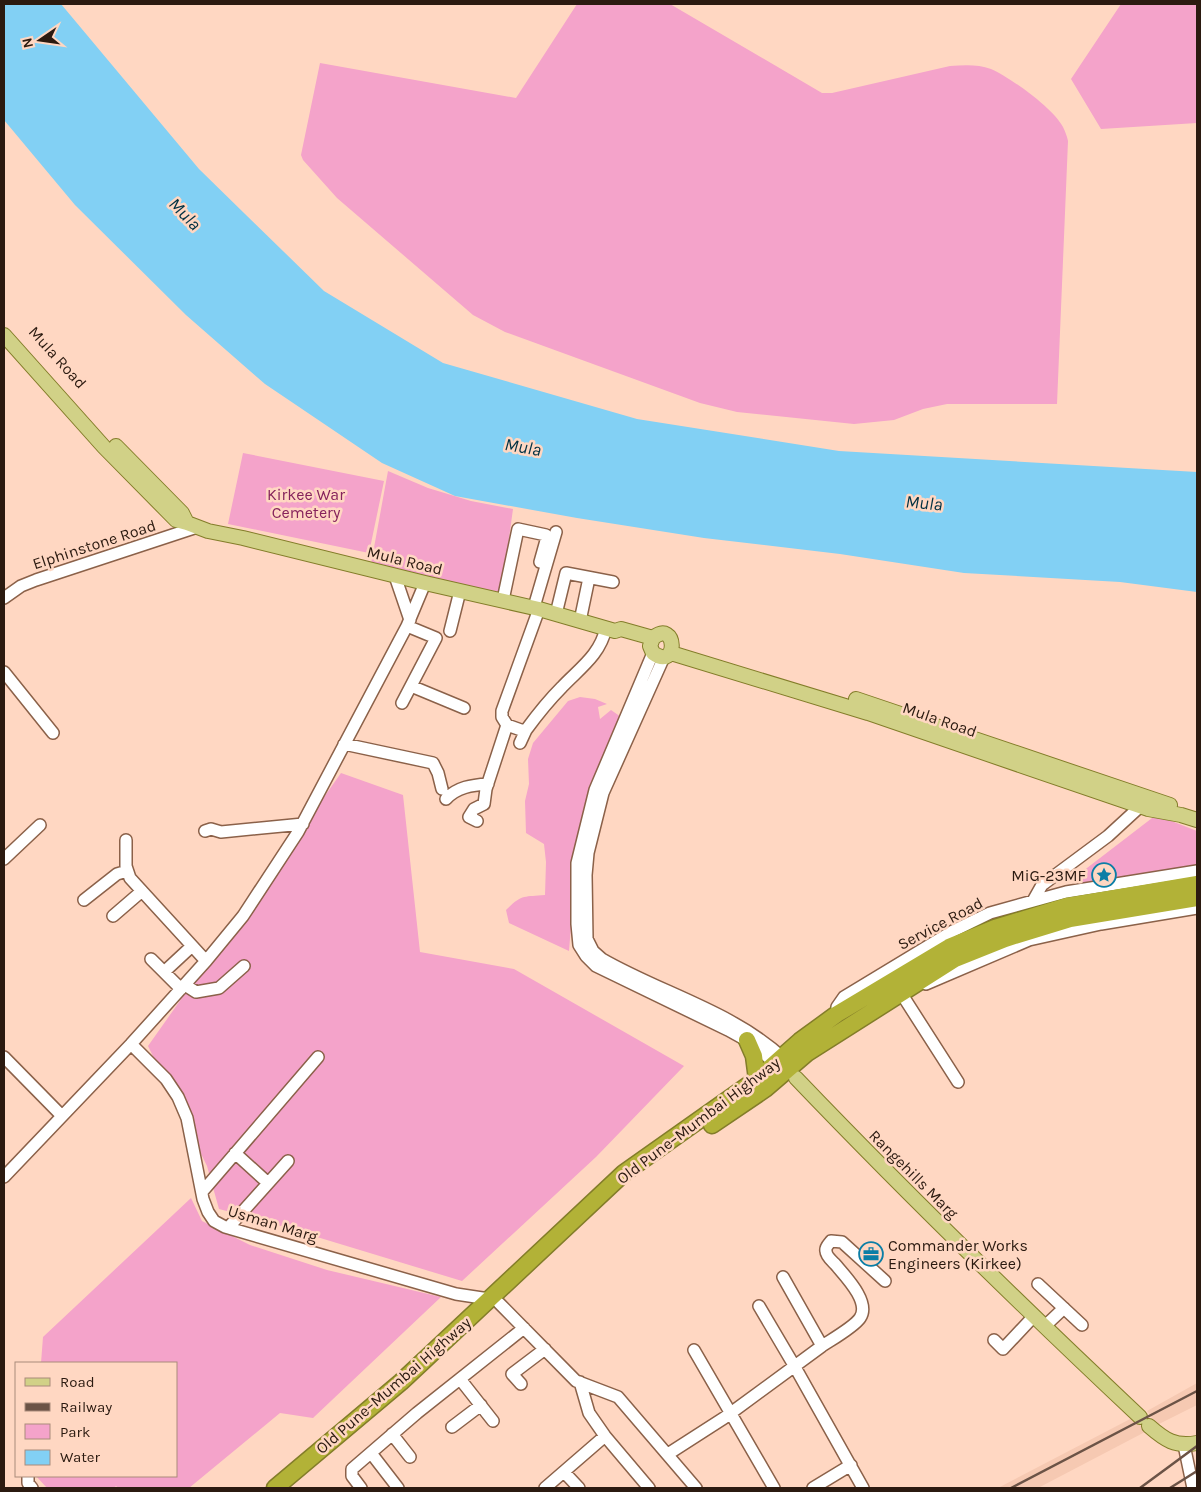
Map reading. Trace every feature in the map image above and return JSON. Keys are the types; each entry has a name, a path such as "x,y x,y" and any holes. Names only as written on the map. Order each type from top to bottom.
{"highway":[{"name":"Old Pune–Mumbai Highway","path":"290,1488 407,1390 624,1173 757,1079 786,1068 800,1041 837,1014 949,946 995,928 1067,906 1197,884"},
{"name":"Old Pune–Mumbai Highway","path":"275,1488 401,1382 630,1181 757,1094 786,1068 807,1053 956,959 997,942 1070,919 1197,898"},
{"path":"747,1040 754,1056 757,1079"}],"main road":[{"name":"Mula Road","path":"4,324 82,416"},
{"name":"Mula Road","path":"4,334 121,458 182,513 192,525 208,531 395,576 537,608 610,630 621,629 661,649 1145,802 1157,811 1197,820"},
{"path":"1145,802 1197,813"},
{"path":"1157,811 1197,827"},
{"name":"Rangehills Marg","path":"786,1068 851,1136 1034,1316 1160,1436 1172,1443 1191,1444"}],"street":[{"name":"Elphinstone Road","path":"4,598 21,586 36,580 192,525"},
{"path":"503,600 518,529 546,535 540,562"},
{"path":"526,730 507,725 502,717 502,711 537,608 556,532"},
{"path":"556,614 566,573 613,582"},
{"path":"395,576 409,623 436,638 402,703"},
{"path":"580,620 589,578"},
{"path":"4,1177 131,1044 206,961 243,916 303,824 409,623 425,583"},
{"path":"450,631 460,591"},
{"path":"520,743 526,730 562,687 594,655 610,630"},
{"path":"661,649 590,804 578,863 577,924 579,945 590,961 603,970 747,1040 786,1068"},
{"path":"661,649 599,806 586,864 586,924 588,942 602,959 759,1037 786,1068"},
{"path":"4,672 53,733"},
{"path":"411,686 464,708"},
{"path":"477,821 469,817 474,809 484,804 488,784 507,725"},
{"path":"344,744 434,763 444,794 469,786 488,784"},
{"path":"1033,901 1042,885 1108,836 1145,802"},
{"path":"205,831 211,829 221,832 303,824"},
{"path":"4,859 40,825"},
{"path":"126,840 127,871 206,961"},
{"path":"84,900 117,874 127,871"},
{"name":"Service Road","path":"837,1014 837,1007 844,997 953,931 990,913 1066,892 1197,871"},
{"path":"113,916 142,890"},
{"path":"958,1082 906,990 928,984 1029,940 1100,924 1197,908"},
{"path":"164,972 192,946"},
{"path":"152,959 164,972 183,987 196,992 219,988 244,966"},
{"name":"Usman Marg","path":"131,1044 166,1079 178,1097 187,1118 202,1192 208,1212 214,1221 228,1228 456,1294 494,1301"},
{"path":"4,1057 62,1116"},
{"path":"202,1192 318,1057"},
{"path":"235,1153 268,1183"},
{"path":"228,1228 288,1161"},
{"path":"668,1454 730,1414 860,1319 863,1310 860,1297 826,1251 831,1241 842,1242 885,1281"},
{"path":"783,1277 822,1346"},
{"path":"1038,1284 1082,1325"},
{"path":"494,1301 524,1328 576,1381 618,1398 696,1488"},
{"path":"758,1306 795,1367 863,1488"},
{"path":"1045,1326 1064,1308"},
{"path":"994,1340 1003,1349 1034,1316"},
{"path":"361,1488 352,1476 351,1471 392,1434 524,1328"},
{"path":"520,1384 512,1374 545,1349"},
{"path":"694,1350 774,1488"},
{"path":"460,1379 493,1421"},
{"path":"580,1382 589,1412 605,1436 649,1488"},
{"path":"452,1427 481,1405"},
{"path":"392,1434 410,1457"},
{"path":"544,1488 605,1436"},
{"path":"1191,1444 1193,1488"},
{"path":"371,1453 398,1488"},
{"path":"819,1487 851,1465"},
{"path":"564,1472 579,1488"}],"shaded area":[{"path":"1197,1383 1197,1405 1157,1425 1147,1411"},
{"path":"1134,1417 1145,1432 1038,1488 998,1488"}],"green space":[{"path":"577,4 670,4 822,93 832,93 950,66 971,65 986,67 999,73 1020,86 1041,103 1058,119 1067,135 1068,141 1057,404 947,404 923,409 894,420 854,424 737,412 700,403 505,332 473,315 337,198 303,160 301,155 320,63 516,98"},
{"path":"1121,4 1197,4 1197,123 1101,129 1071,79"},
{"name":"Kirkee War Cemetery","path":"243,453 384,481 369,553 228,524"},
{"path":"388,471 428,488 471,501 513,509 501,596 371,564"},
{"path":"580,697 595,699 607,704 598,707 600,719 611,710 621,717 599,764 585,808 571,873 572,914 569,951 509,923 506,910 524,897 545,895 546,862 544,844 526,833 525,801 529,784 528,759 533,743 568,701"},
{"path":"341,773 403,795 420,952 514,969 684,1066 596,1157 462,1281 219,1209 207,1166 148,1046"},
{"path":"1156,815 1197,831 1197,866 1080,887 1074,878"},
{"path":"191,1198 202,1221 250,1245 327,1270 441,1297 313,1418 280,1413 189,1488 118,1488 116,1486 114,1488 47,1488 37,1477 178,1477 178,1362 41,1362 43,1337"}],"water":[{"name":"Mula","path":"4,4 61,4 199,169 324,291 443,363 637,419 839,451 1197,472 1197,592 1120,582 964,573 840,554 704,538 577,518 455,496 382,463 265,384 186,315 75,205 4,120"}],"railway":[{"path":"1011,1488 1197,1391"},
{"path":"1140,1488 1197,1446"},
{"path":"1170,1488 1197,1471"}],"place":[{"name":"MiG-23MF","path":"1104,875"},
{"name":"Commander Works Engineers (Kirkee)","path":"871,1254"}]}
